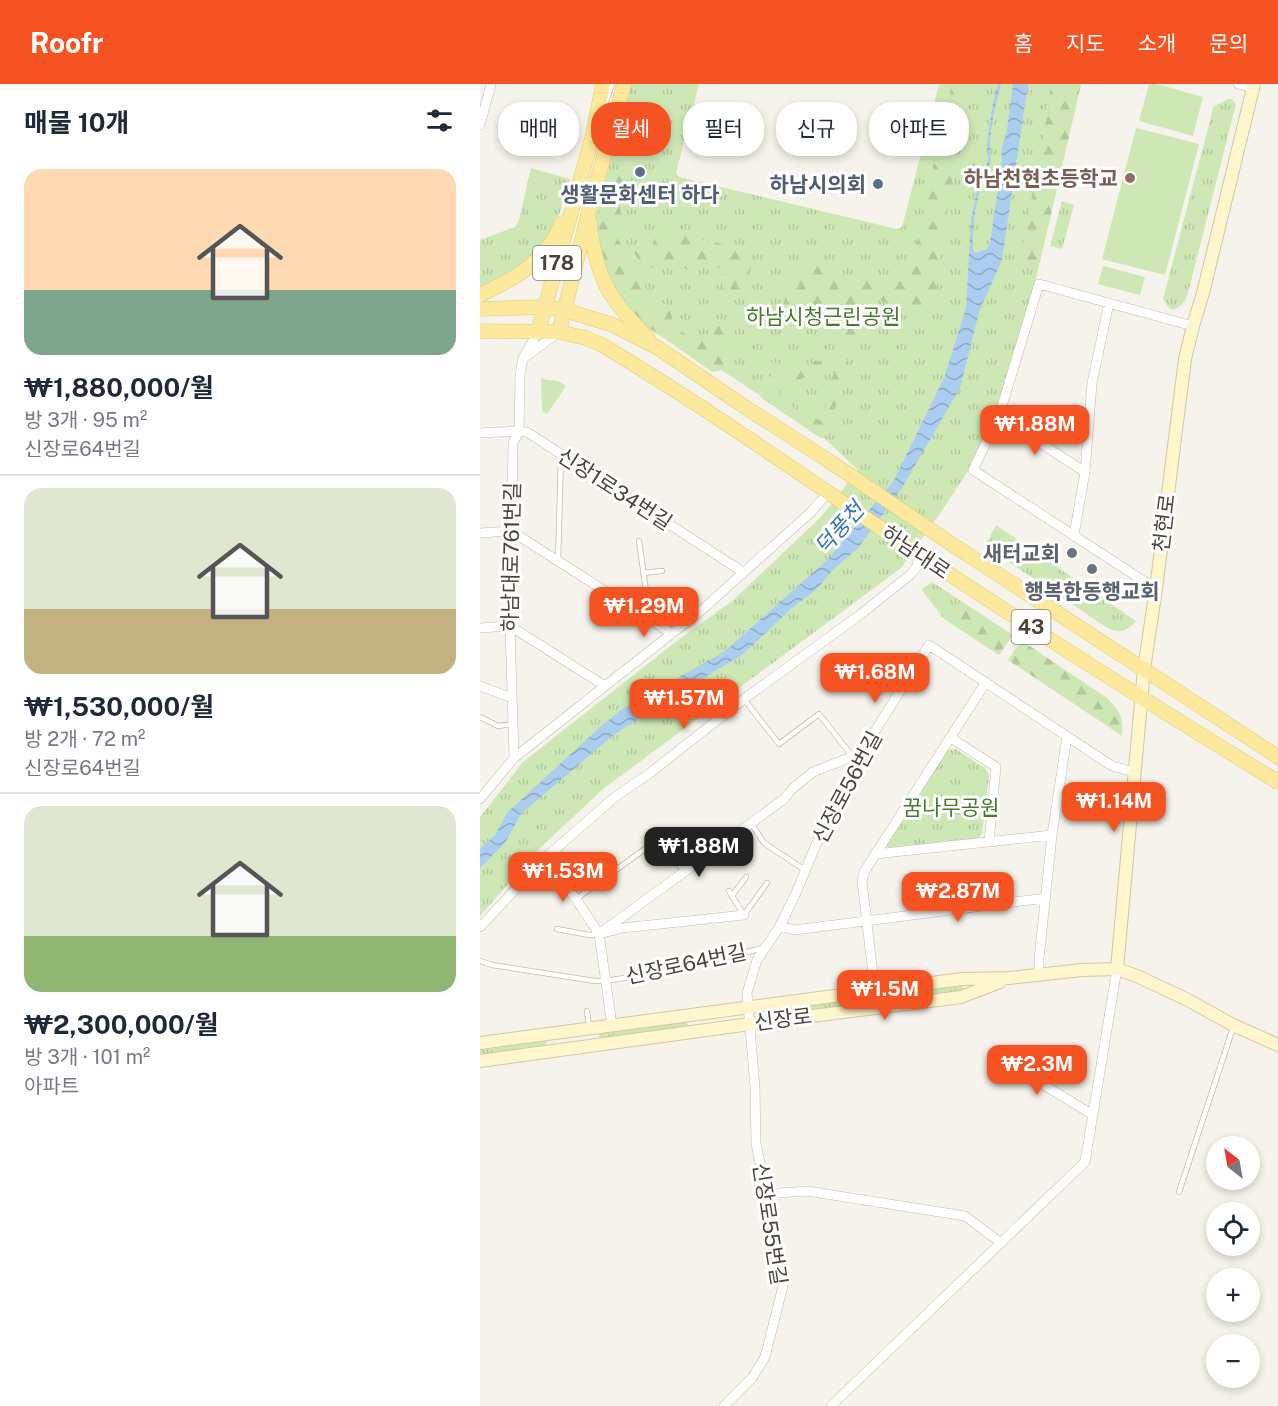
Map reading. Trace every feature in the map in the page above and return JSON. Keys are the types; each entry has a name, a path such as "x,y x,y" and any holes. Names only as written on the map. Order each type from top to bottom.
{"main road":[{"name":"178","path":"599,102 603,84"},
{"name":"178","path":"560,332 592,200 624,84"},
{"name":"178","path":"538,332 591,142"},
{"path":"480,295 518,275 544,253 577,195"},
{"path":"592,200 590,227 596,260 605,285 632,323 658,348"},
{"name":"하남대로","path":"480,309 544,307 564,310 613,325 658,348 1278,758"},
{"path":"602,345 598,340 598,335 602,328 606,327 623,335 630,334"},
{"name":"하남대로","path":"480,331 560,332 586,338 602,345 726,422 916,552 1141,699 1278,782"}],"street":[{"path":"480,125 491,84"},
{"path":"1238,84 1253,86"},
{"name":"천현로","path":"1117,969 1144,669 1185,359 1253,86"},
{"path":"1156,589 973,470 999,416 1039,284 1193,326"},
{"path":"1074,535 1085,472 1092,383 1109,303"},
{"name":"하남대로761번길","path":"514,758 510,626 513,443 519,431 520,375 523,358 538,332"},
{"path":"523,358 560,332"},
{"path":"999,416 1085,472"},
{"name":"신장1로34번길","path":"480,433 527,432 742,572"},
{"path":"480,799 514,758 704,608 831,495"},
{"path":"480,533 511,531 671,633"},
{"path":"480,927 544,859 615,796 650,773 744,699 861,614 910,575 916,567 916,552"},
{"path":"480,628 510,626 604,686"},
{"name":"신장로56번길","path":"750,1024 747,993 757,960 780,926 856,757 929,645 1112,766 1134,772"},
{"path":"875,990 862,882 864,872 986,682"},
{"path":"480,686 512,698"},
{"path":"1039,974 1052,835 1067,736"},
{"path":"951,738 996,767 989,842"},
{"path":"599,934 784,799 792,789 813,772 856,757"},
{"path":"874,854 1052,835"},
{"name":"신장로64번길","path":"544,859 576,899 599,934 612,1026"},
{"path":"780,926 795,930 1046,898"},
{"name":"신장로64번길","path":"599,934 623,928 744,915"},
{"path":"831,1406 1085,1162 1117,969"},
{"name":"신장로","path":"480,1043 962,979 1009,978 1082,970 1117,969 1188,1000 1233,1025 1278,1045"},
{"name":"신장로","path":"480,1061 961,997 1009,978"},
{"name":"신장로55번길","path":"723,1406 752,1378 765,1357 783,1286 778,1247 756,1144 755,1087 750,1024"},
{"path":"589,1029 591,1046"},
{"path":"1004,1053 1011,1065 1093,1115"},
{"path":"766,1194 807,1191 965,1216 1000,1243"}],"lane":[{"path":"605,102 612,84"},
{"path":"558,561 561,453"},
{"path":"639,541 650,619"},
{"path":"643,573 662,571"},
{"path":"647,600 674,596"},
{"path":"744,699 779,744 819,714 849,752 856,757"},
{"path":"480,717 498,726 513,724"},
{"path":"751,823 764,843 805,871"},
{"path":"576,899 660,838 684,872"},
{"name":"신장로64번길","path":"746,877 730,894 744,915 767,883"},
{"name":"신장로64번길","path":"557,929 589,935 599,934"},
{"name":"신장로64번길","path":"480,961 492,965 605,981 680,969 766,947"},
{"path":"587,1011 589,1029"},
{"path":"1179,1192 1233,1025"}],"green space":[{"name":"하남시청근린공원","path":"631,84 699,84 694,102 683,102 683,146 676,173 679,177 897,229 902,227 920,156 969,156 969,102 934,102 939,84 1081,84 1034,287 995,417 970,468 901,568 603,789 537,851 480,916 480,817 523,762 673,644 732,601 821,517 858,470 825,439 726,373 635,321 614,294 593,226 612,156 671,156 671,102 626,102"},
{"path":"952,84 966,84 963,102 948,102"},
{"path":"1051,84 1081,84 1038,270 1024,267 1020,260"},
{"path":"1149,84 1157,84 1203,97 1193,136 1139,121"},
{"path":"1232,99 1236,104 1188,293 1183,303 1173,310 1163,299 1213,107"},
{"path":"1136,128 1199,144 1165,275 1102,259"},
{"name":"하남시청근린공원","path":"936,156 955,156 935,296 922,312 870,298 867,300 855,342 848,346 822,338 824,327 781,315 793,264 799,259 823,266 823,270 891,285 893,279 908,283"},
{"path":"531,168 570,179 558,218 546,240 530,260 514,273 480,289 480,240 515,227 519,220"},
{"path":"610,171 616,172 629,182 629,194 620,207 625,221 617,233 618,239 648,292 646,300 648,304 653,307 664,304 671,306 675,325 687,335 708,336 714,332 720,321 735,325 724,367 719,371 712,372 637,319 617,292 607,272 599,246 596,224"},
{"path":"1062,201 1074,205 1062,249 1050,246"},
{"path":"660,229 738,248 750,254 753,259 743,301 725,290 724,285 718,282 718,276 726,272 701,260 700,267 692,272 676,264 644,269 630,246 651,251 656,232"},
{"path":"1103,266 1145,277 1140,295 1098,284"},
{"path":"825,353 847,359 848,362 828,435 820,438 763,399 764,389 770,382 775,382 782,396 792,407 820,420 826,411 830,381 834,374 829,367 801,379 789,381 769,376 771,362 799,371 803,365 810,366 814,361 820,361"},
{"path":"541,379 558,381 566,386 547,414 542,411"},
{"path":"996,525 1136,621 1122,631 1106,627 985,546"},
{"path":"932,582 961,601 944,619 922,589"},
{"path":"961,601 1013,635 999,655 944,619"},
{"path":"1021,640 1107,698 1120,715 1122,736 1008,660"},
{"name":"꿈나무공원","path":"956,749 985,768 989,775 982,834 976,840 891,851 886,844 948,750"},
{"path":"963,986 963,989 764,1016 784,1009"},
{"path":"686,1021 688,1025 686,1026 599,1037 600,1033"},
{"path":"546,1040 546,1046 480,1055 480,1049"}],"water":[{"path":"998,84 1001,84 991,128 989,168 980,190 974,218 973,245 974,252 977,253 986,250 990,243 1013,84 1028,84 1002,260 979,312 960,388 902,488 858,548 833,570 817,589 792,608 742,655 611,737 521,814 505,843 480,868 480,849 495,835 507,813 621,710 724,652 826,561 893,482 944,378 966,308 971,220 979,180 984,174 988,161 987,144"}],"place":[{"name":"생활문화센터 하다","path":"640,172"},
{"name":"하남천현초등학교","path":"1130,178"},
{"name":"하남시의회","path":"878,184"},
{"name":"새터교회","path":"1072,553"},
{"name":"행복한동행교회","path":"1092,569"}],"water label":[{"name":"덕풍천","path":"839,528"}]}
